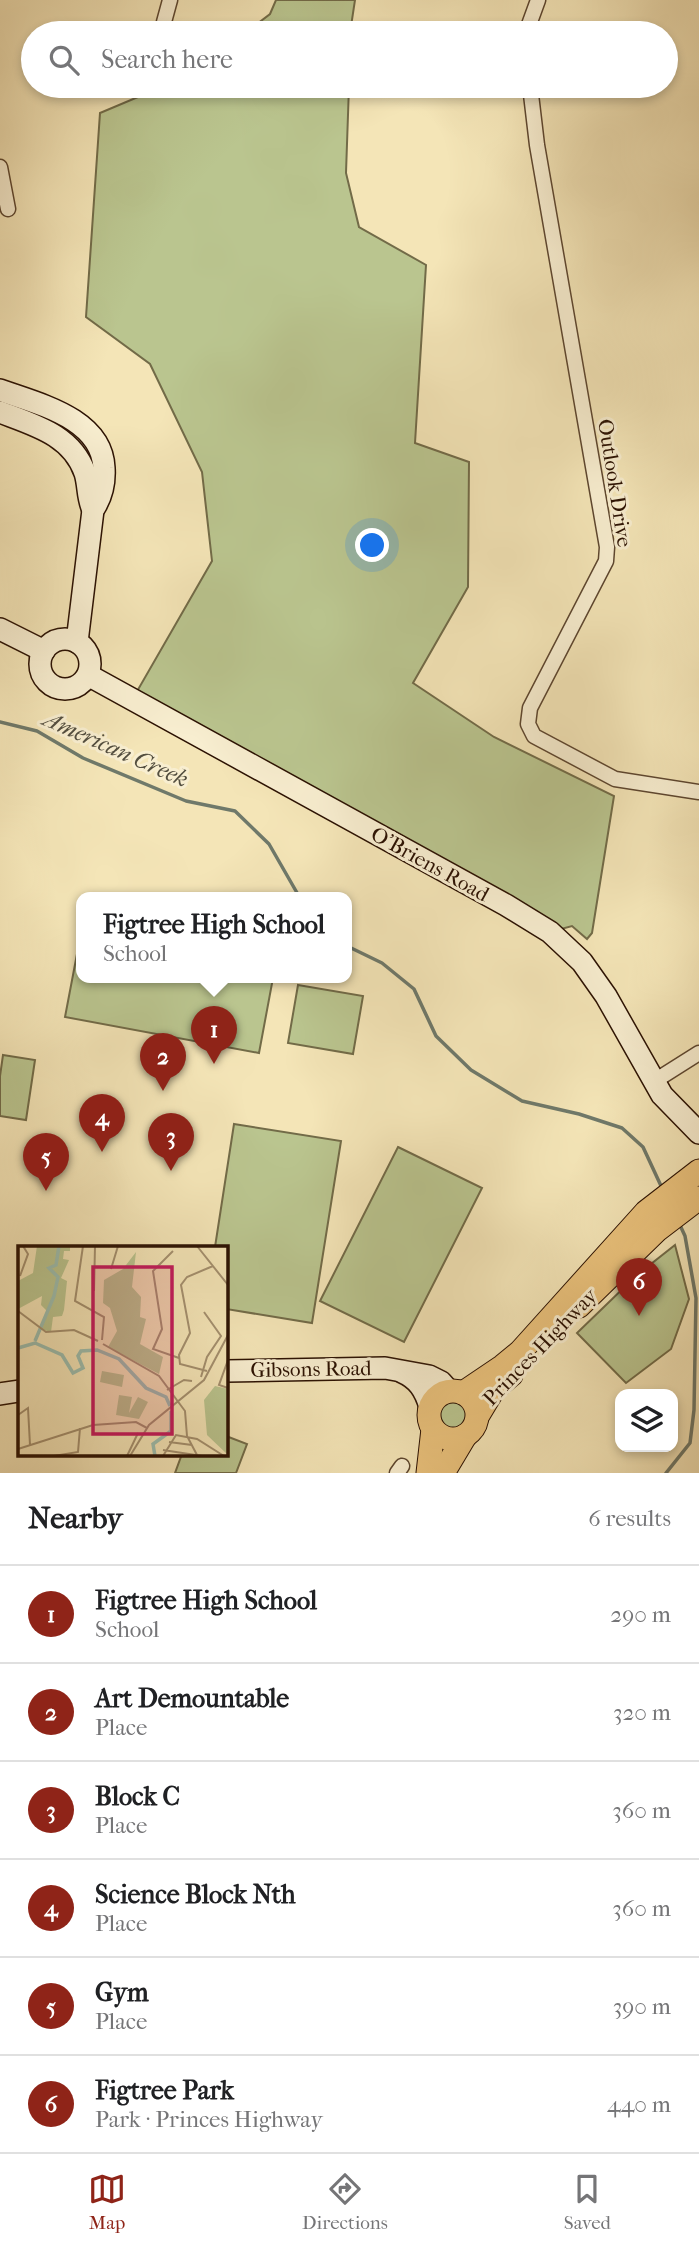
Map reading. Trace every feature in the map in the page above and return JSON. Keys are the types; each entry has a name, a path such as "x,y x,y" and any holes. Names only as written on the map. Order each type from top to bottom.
{"main road":[{"name":"Princes Highway","path":"456,1392 503,1366 520,1352 652,1221 697,1182"},
{"name":"Princes Highway","path":"478,1415 493,1390 524,1364 652,1221"},
{"path":"428,1473 432,1418 438,1396 456,1392 476,1405 478,1415 473,1429 465,1436 443,1473"},
{"path":"432,1418 446,1438 465,1436"}],"street":[{"path":"164,21 170,0"},
{"path":"530,21 538,0"},
{"name":"Outlook Drive","path":"531,98 537,145 607,547 606,561 530,708 528,724 534,736 615,779 699,792"},
{"path":"0,167 8,209"},
{"path":"0,390 66,416 81,426 103,453 101,499 93,510 77,642"},
{"path":"0,412 54,434 65,443 81,464 93,510"},
{"path":"0,629 44,651"},
{"path":"55,642 77,642 89,657 88,676 72,688 56,687 43,676 41,668 44,651 55,642"},
{"name":"O'Briens Road","path":"88,676 506,905 550,932 582,962 600,986 653,1082 666,1101 699,1133"},
{"path":"653,1082 699,1053"},
{"name":"Gibsons Road","path":"228,1371 319,1368 397,1370 429,1376 456,1392"},
{"name":"Gibsons Road","path":"397,1370 418,1383 425,1392 432,1418"},
{"path":"0,1394 18,1391"}],"green space":[{"path":"276,0 355,0 352,21 261,21 270,14"},
{"path":"136,98 349,98 346,173 359,227 426,265 415,443 469,462 468,587 413,683 494,737 614,796 592,933 587,939 572,926 550,932 132,700 212,561 202,472 150,364 86,317 100,113"},
{"path":"76,959 76,983 272,983 259,1053 65,1017"},
{"path":"298,985 363,996 353,1054 288,1043"},
{"path":"3,1055 35,1060 26,1120 0,1116"},
{"path":"234,1124 341,1141 312,1323 228,1309 228,1246 215,1246"},
{"path":"398,1147 482,1188 404,1342 320,1301"},
{"path":"675,1245 689,1299 671,1349 626,1383 577,1333 637,1275"},
{"path":"454,1400 464,1405 469,1415 464,1425 454,1430 444,1425 439,1415 444,1405"},
{"path":"228,1437 247,1444 236,1473 175,1473 181,1456 228,1456"}],"waterway":[{"name":"American Creek","path":"0,722 37,731 83,758 186,801 235,811 269,844 297,892"},
{"name":"American Creek","path":"352,948 382,963 414,989 436,1036 471,1070 522,1101 579,1114 622,1128 643,1147 662,1188"},
{"name":"American Creek","path":"666,1473 690,1443 694,1410 696,1298 685,1236 679,1223"}],"place":[{"name":"Figtree High School","path":"214,1064"},
{"name":"Art Demountable","path":"163,1091"},
{"name":"Science Block Nth","path":"102,1152"},
{"name":"Block C","path":"171,1171"},
{"name":"Gym","path":"46,1191"},
{"name":"Figtree Park","path":"639,1316"}]}
